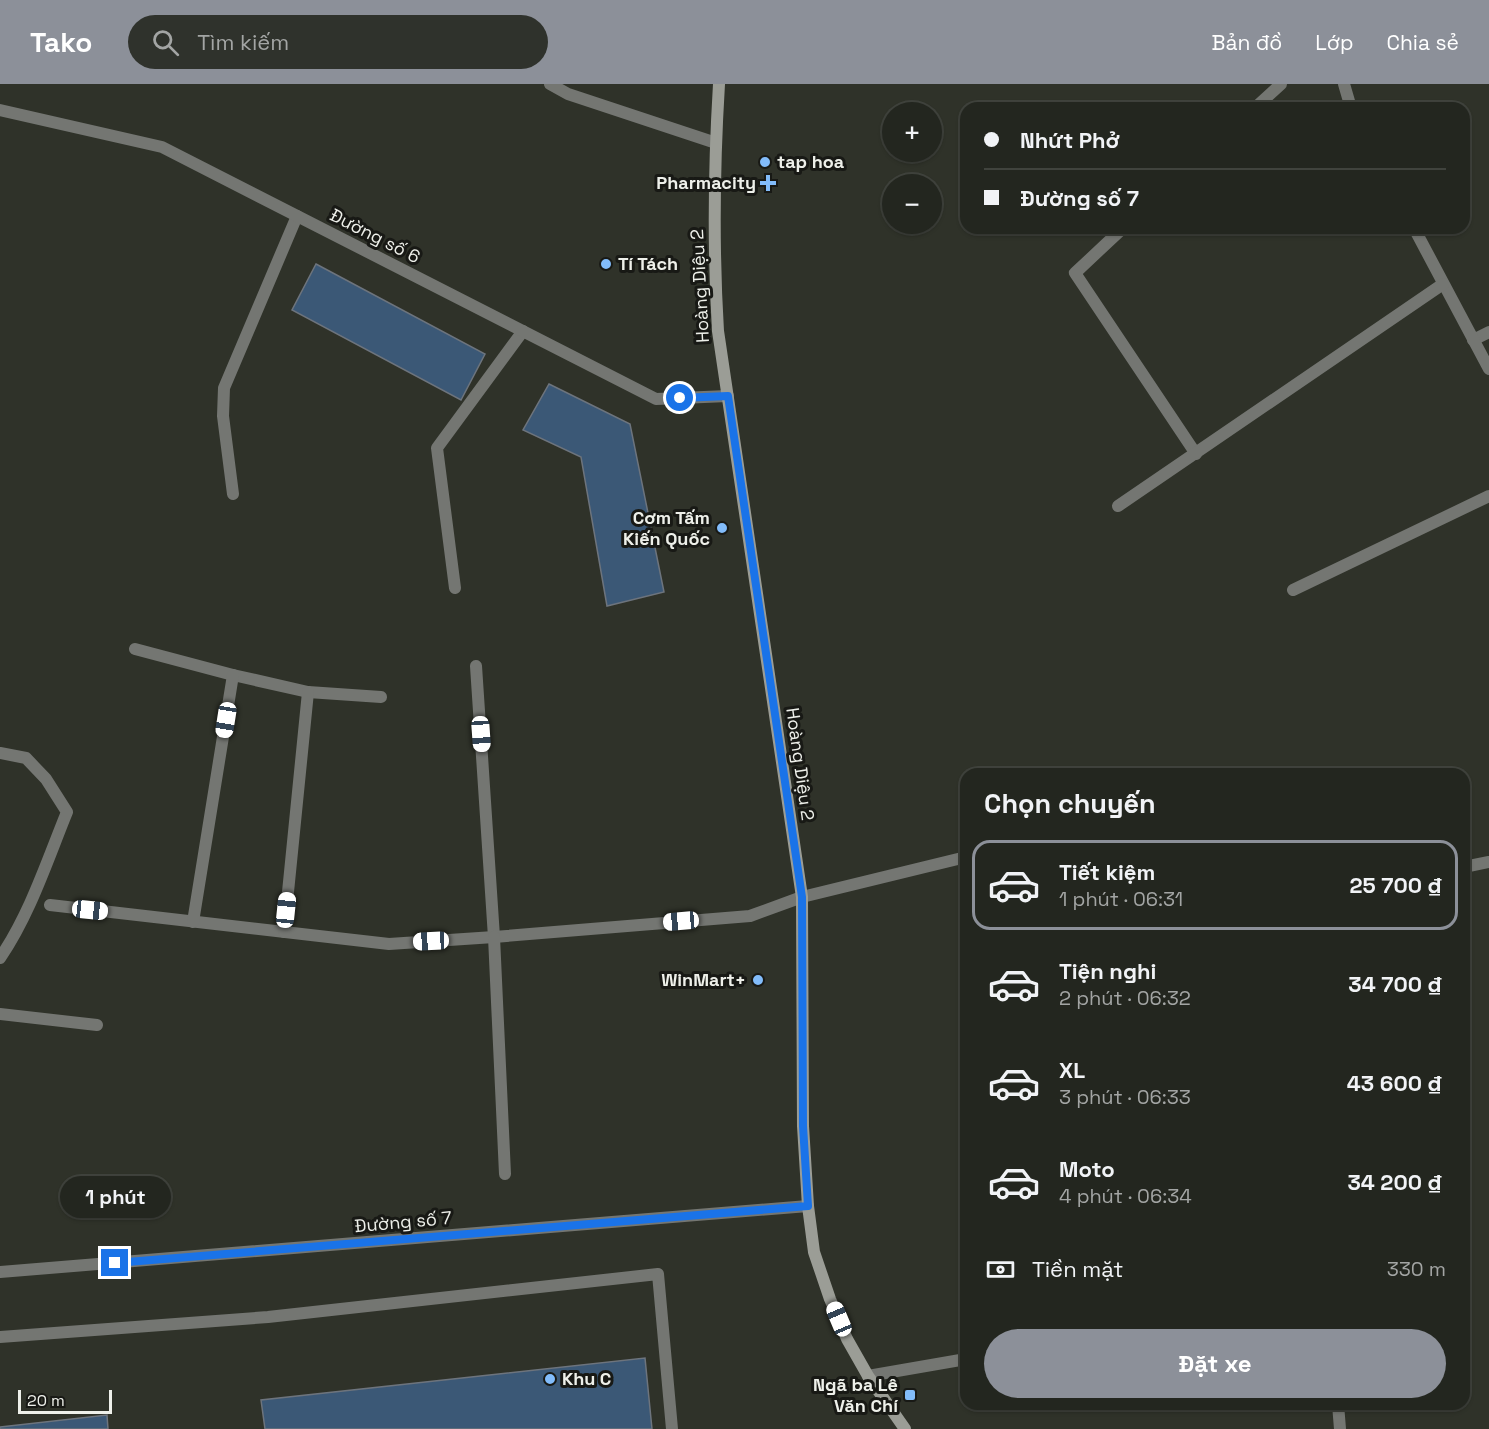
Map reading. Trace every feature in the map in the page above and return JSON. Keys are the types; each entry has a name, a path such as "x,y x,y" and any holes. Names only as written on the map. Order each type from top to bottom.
{"street":[{"path":"550,84 568,94 716,143"},
{"name":"Hoàng Diệu 2","path":"718,84 715,279 718,332 802,897 803,1126 808,1206 814,1252 847,1339 868,1376 905,1429"},
{"path":"1262,102 1281,84"},
{"path":"1344,84 1349,102"},
{"name":"Đường số 6","path":"0,110 162,147 656,399 728,396"},
{"path":"233,494 223,416 224,388 297,216"},
{"path":"1117,234 1075,273 1196,454"},
{"path":"1416,234 1489,369"},
{"path":"1118,506 1443,284"},
{"path":"455,588 437,448 523,332"},
{"path":"1473,339 1489,332"},
{"path":"1293,590 1489,496"},
{"path":"135,650 308,692 381,697"},
{"path":"476,666 494,937 505,1174"},
{"path":"193,922 233,675"},
{"path":"284,932 308,692"},
{"path":"0,753 26,758 46,779 67,812 6,940 0,958"},
{"path":"50,905 389,944 750,916 802,897 960,858"},
{"path":"1470,866 1489,862"},
{"path":"0,1014 97,1025"},
{"name":"Đường số 7","path":"0,1272 808,1206"},
{"path":"0,1337 268,1317 658,1274 672,1429"},
{"path":"868,1376 960,1360"},
{"path":"1338,1410 1340,1429"}],"building":[{"path":"316,264 485,354 461,400 292,310"},
{"path":"549,384 630,424 664,592 607,606 581,457 523,430"},
{"name":"Khu C","path":"645,1358 652,1429 265,1429 261,1400"},
{"path":"107,1415 108,1429 0,1429 0,1427"}],"place":[{"name":"tap hoa","path":"765,162"},
{"name":"Pharmacity","path":"768,183"},
{"name":"Tí Tách","path":"606,264"},
{"name":"Cơm Tấm Kiến Quốc","path":"722,528"},
{"name":"WinMart+","path":"758,980"},
{"name":"Khu C","path":"550,1379"},
{"name":"Ngã ba Lê Văn Chí","path":"910,1395"}],"route":[{"path":"115,1263 808,1206 803,1126 802,897 728,396 680,398"}]}
